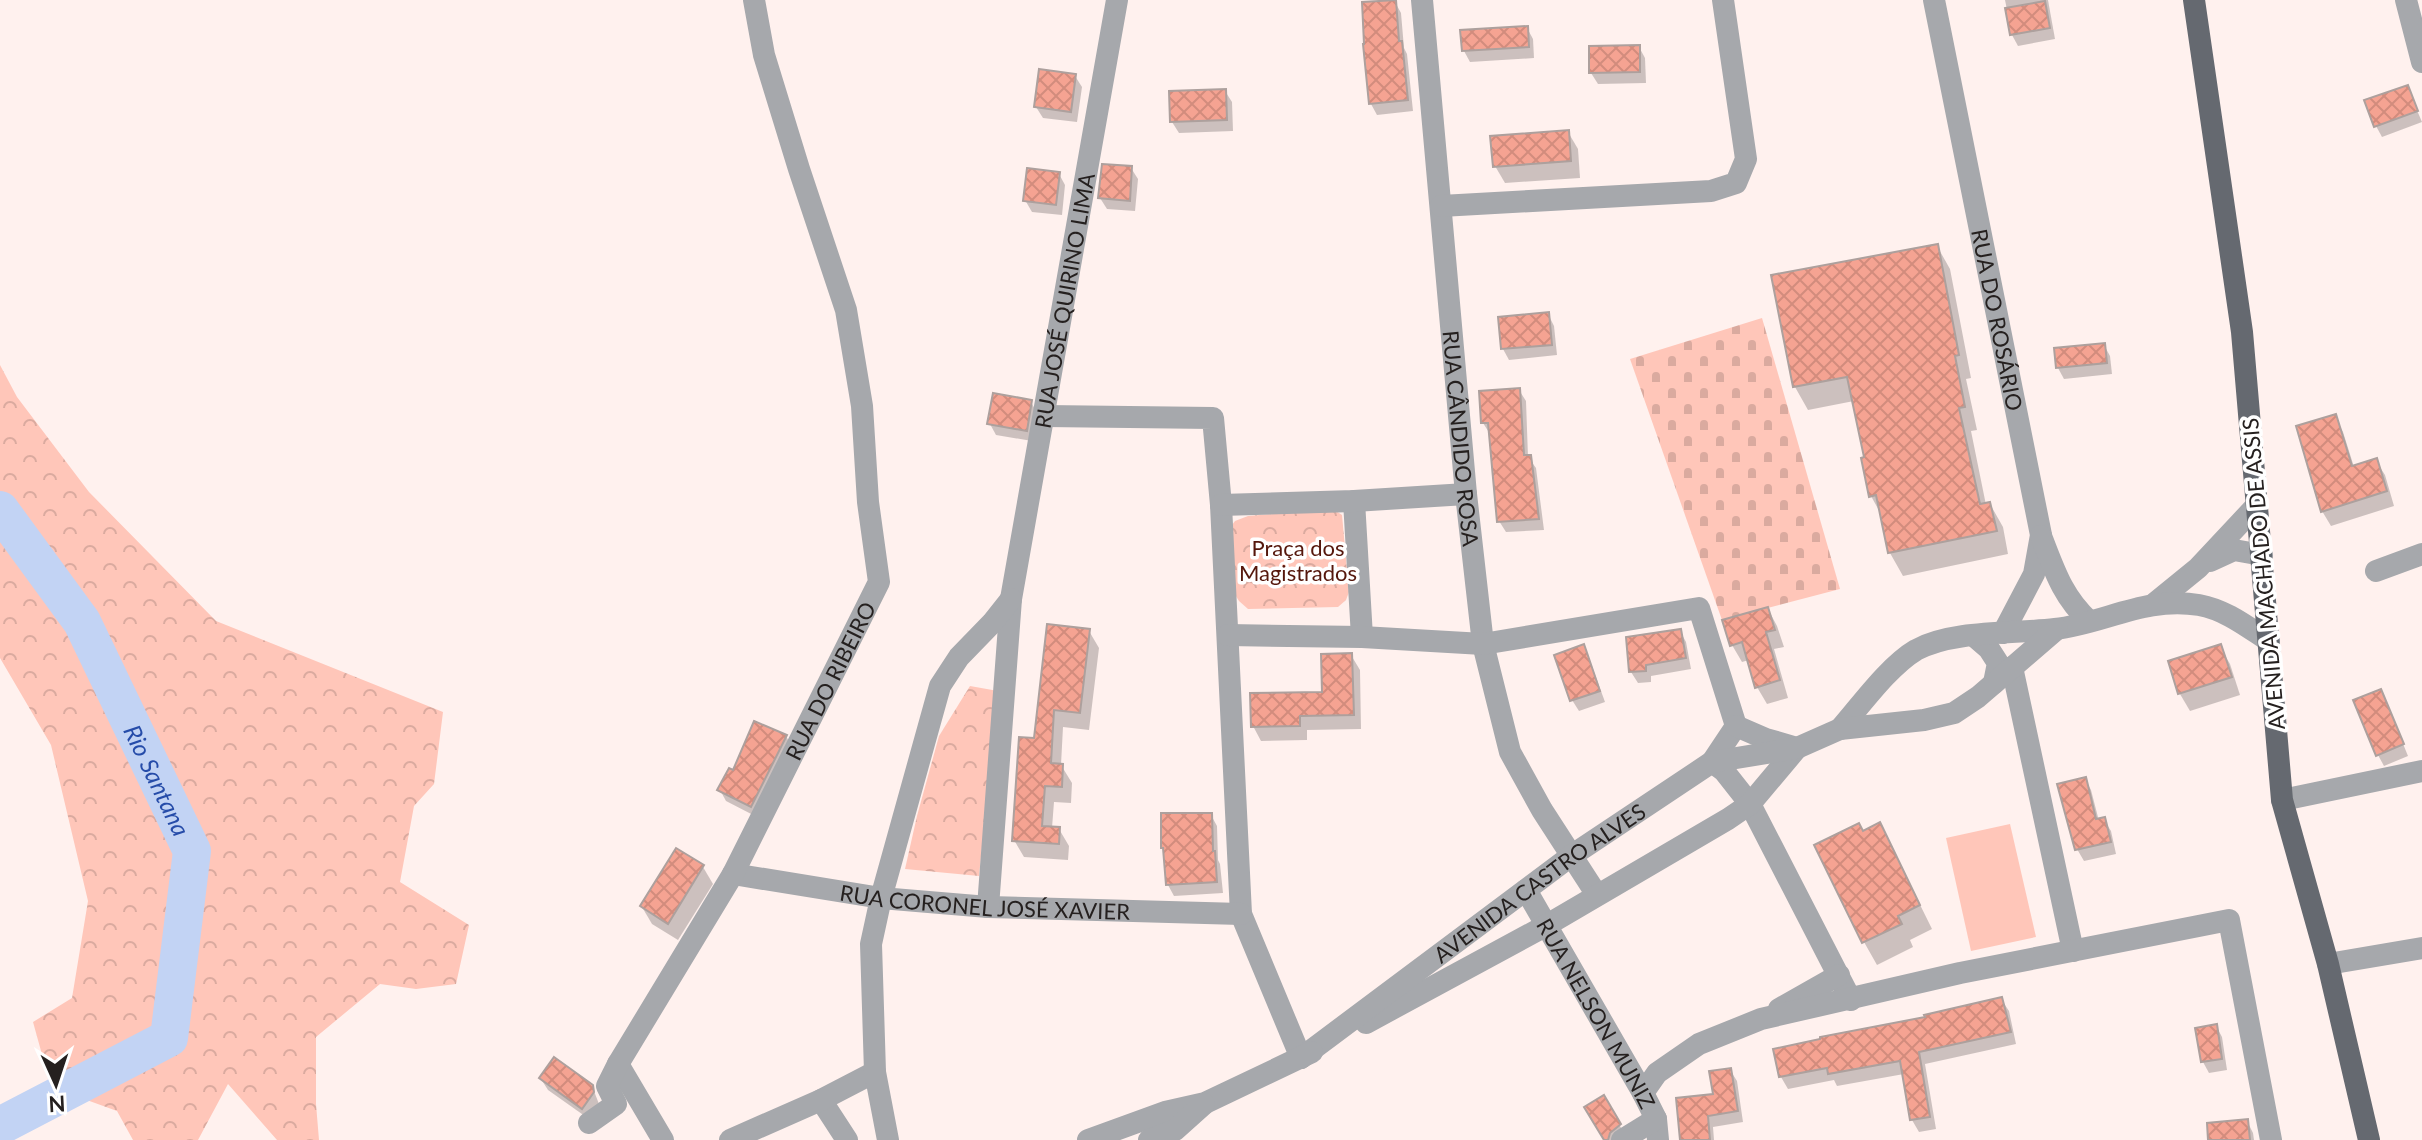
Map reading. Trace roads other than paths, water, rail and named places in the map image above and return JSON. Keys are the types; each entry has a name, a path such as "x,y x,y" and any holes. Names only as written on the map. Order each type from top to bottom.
{"main road":[{"name":"AVENIDA MACHADO DE ASSIS","path":"2194,0 2242,332 2282,800 2328,964 2369,1140"}],"street":[{"name":"RUA DO RIBEIRO","path":"589,1123 616,1104 607,1086 618,1064 733,874 879,582 868,502 862,406 846,310 764,55 754,0"},
{"name":"RUA JOSÉ QUIRINO LIMA","path":"988,907 1011,599 1117,0"},
{"name":"RUA CÂNDIDO ROSA","path":"1422,0 1466,494 1483,644 1510,752 1542,810 1597,895"},
{"path":"1441,206 1711,191 1736,183 1746,159 1723,0"},
{"name":"RUA DO ROSÁRIO","path":"1934,0 2041,535 2034,574 2003,633"},
{"path":"2406,0 2422,62"},
{"path":"1045,416 1213,418 1221,505 1241,914 1301,1058"},
{"path":"1221,505 1466,494"},
{"path":"1354,501 1362,637"},
{"path":"2155,603 2198,568 2257,505"},
{"path":"2041,535 2060,585 2089,621"},
{"path":"2198,568 2234,550 2262,555"},
{"path":"2376,571 2422,554"},
{"name":"RUA JOSÉ QUIRINO LIMA","path":"888,1140 875,1072 871,944 881,898 940,686 959,657 1011,599"},
{"path":"2155,603 2198,605 2228,614 2269,641"},
{"name":"AVENIDA CASTRO ALVES","path":"1840,729 1915,650 1943,639 2057,629 2155,603"},
{"path":"2228,614 2265,603"},
{"path":"1228,635 1362,637 1483,644 1699,608 1736,726 1797,748"},
{"name":"AVENIDA CASTRO ALVES","path":"1301,1058 1571,856 1712,762 1797,748 1840,729 1924,720 1954,713 1978,697 2057,629"},
{"path":"1974,636 1989,649 1998,663 1994,683"},
{"path":"959,657 985,657 1005,665"},
{"path":"2012,667 2073,951"},
{"path":"1891,672 1888,690 1890,705 1907,721"},
{"path":"1736,726 1712,762 1724,771 1750,804 1851,1000"},
{"name":"AVENIDA CASTRO ALVES","path":"1149,1140 1205,1103 1301,1058 1547,925 1728,819 1750,804 1797,748"},
{"path":"2282,800 2422,771"},
{"name":"RUA CORONEL JOSÉ XAVIER","path":"733,874 881,898 988,907 1241,914"},
{"name":"RUA NELSON MUNIZ","path":"1526,890 1643,1093 1657,1130"},
{"path":"1761,1019 1960,973 2229,920 2271,1140"},
{"path":"2328,964 2422,948"},
{"path":"1643,1093 1657,1073 1699,1044 1761,1019 1839,975"},
{"path":"618,1064 663,1140"},
{"path":"730,1140 821,1100 875,1072"},
{"path":"821,1100 847,1140"},
{"name":"AVENIDA CASTRO ALVES","path":"1088,1140 1172,1127"},
{"path":"1622,1140 1657,1130"}],"waterway":[{"name":"Rio Santana","path":"0,510 82,622 192,851 169,1038 0,1126"}],"park label":[{"name":"Praça dos Magistrados","path":"1298,560"}]}
